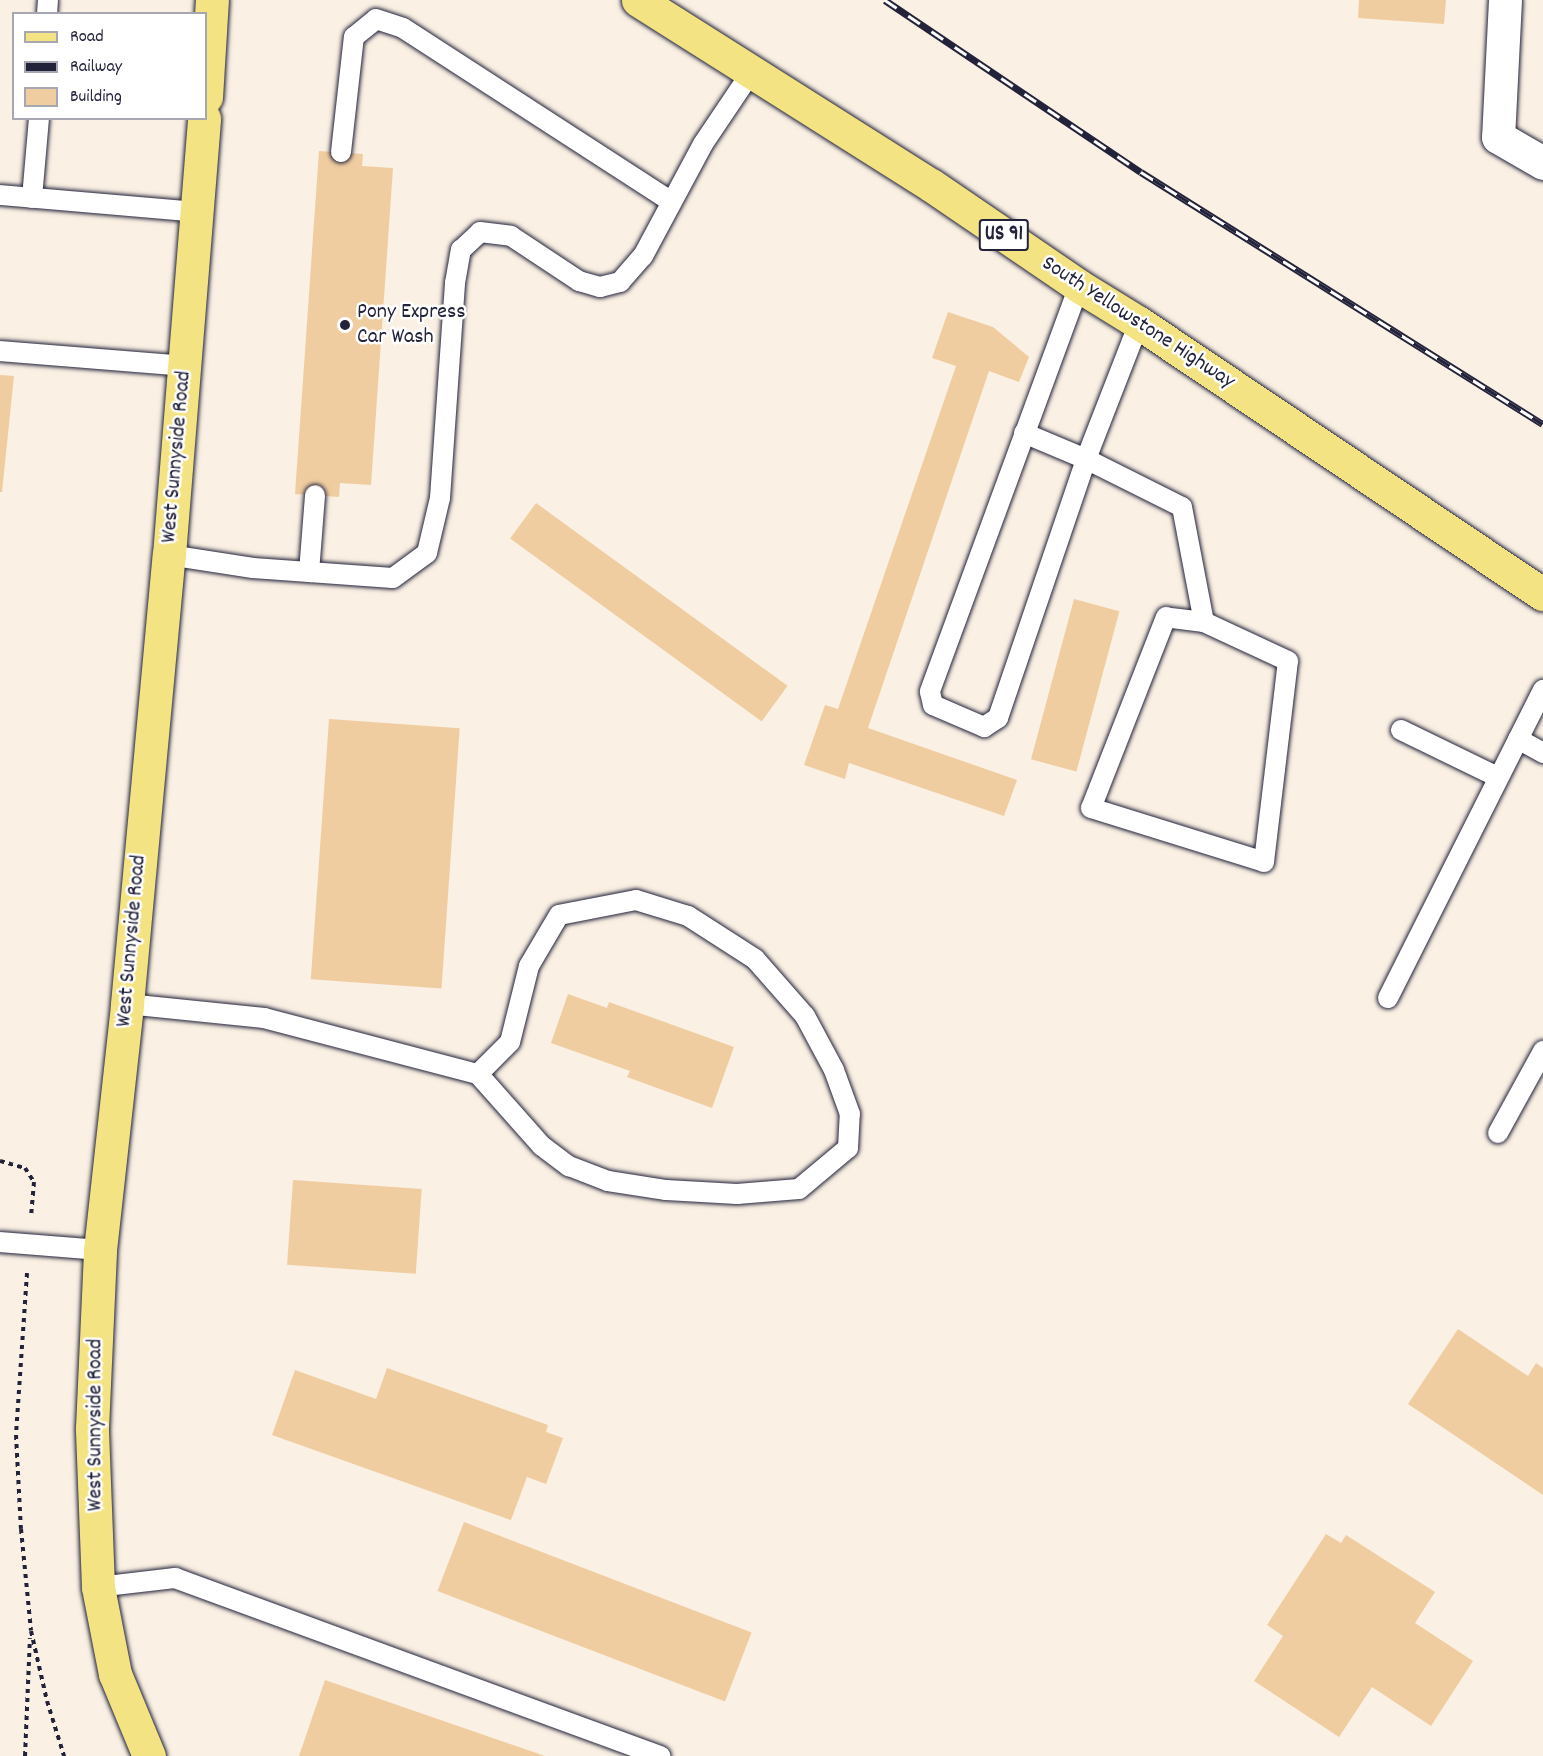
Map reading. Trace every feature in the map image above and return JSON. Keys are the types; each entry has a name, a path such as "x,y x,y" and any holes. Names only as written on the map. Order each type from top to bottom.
{"main road":[{"path":"207,81 212,0"},
{"name":"South Yellowstone Highway","path":"638,0 932,184 1079,286 1139,323 1543,594"},
{"name":"West Sunnyside Road","path":"149,1756 115,1674 98,1587 92,1428 100,1250 127,1004 169,555 204,120"}],"street":[{"path":"1505,0 1498,137 1543,163"}],"lane":[{"path":"341,152 354,37 376,19 403,28 672,202"},
{"path":"169,555 253,568 393,578 428,553 440,498 455,283 462,250 480,232 511,236 579,281 600,287 620,282 643,256 703,144 752,71"},
{"path":"32,198 39,120"},
{"path":"0,195 198,212"},
{"path":"1079,286 930,692 933,705 984,727 998,718 1086,459 1139,323"},
{"path":"0,351 185,366"},
{"path":"1024,434 1086,459 1182,507 1204,622"},
{"path":"309,572 315,495"},
{"path":"1166,617 1204,622 1288,661 1264,862 1091,808 1166,617"},
{"path":"1388,998 1543,690"},
{"path":"1401,730 1498,777"},
{"path":"1518,739 1543,753"},
{"path":"127,1004 264,1018 478,1074 542,1146 568,1166 608,1181 666,1190 737,1194 799,1189 848,1148 850,1114 834,1070 798,1008 755,959 688,916 636,900 558,915 529,966 510,1042 478,1074"},
{"path":"1498,1133 1543,1051"},
{"path":"0,1242 100,1250"},
{"path":"98,1587 176,1578 660,1756"}],"path":[{"path":"0,1161 25,1168 34,1182 16,1435 21,1529 31,1632 47,1701 64,1756"},
{"path":"25,1756 31,1632"}],"building":[{"path":"1359,0 1446,0 1444,24 1358,18"},
{"name":"Pony Express Car Wash","path":"319,151 363,154 362,166 393,168 371,485 340,483 339,497 295,494"},
{"path":"948,312 993,327 1029,357 1019,382 989,371 868,728 1017,780 1004,816 849,763 845,779 804,765 825,705 838,709 956,366 932,358"},
{"path":"0,375 14,376 2,492 0,492"},
{"path":"536,503 788,686 762,721 510,539"},
{"path":"1074,599 1119,611 1076,772 1031,759"},
{"path":"329,719 460,728 441,989 311,979"},
{"path":"568,994 607,1008 609,1002 734,1047 712,1108 627,1077 630,1071 551,1043"},
{"path":"293,1180 422,1189 416,1274 287,1265"},
{"path":"1458,1329 1528,1376 1536,1363 1543,1368 1543,1495 1408,1404"},
{"path":"387,1368 548,1425 546,1432 563,1438 546,1484 527,1477 511,1520 272,1435 295,1370 376,1399"},
{"path":"464,1522 752,1632 725,1701 437,1591"},
{"path":"1326,1534 1341,1543 1346,1535 1435,1592 1415,1623 1473,1661 1431,1726 1372,1687 1339,1737 1254,1681 1283,1636 1267,1625"},
{"path":"325,1680 545,1756 299,1756"}],"railway":[{"path":"885,0 1141,172 1543,424"}],"place":[{"name":"Pony Express Car Wash","path":"345,325"}]}
